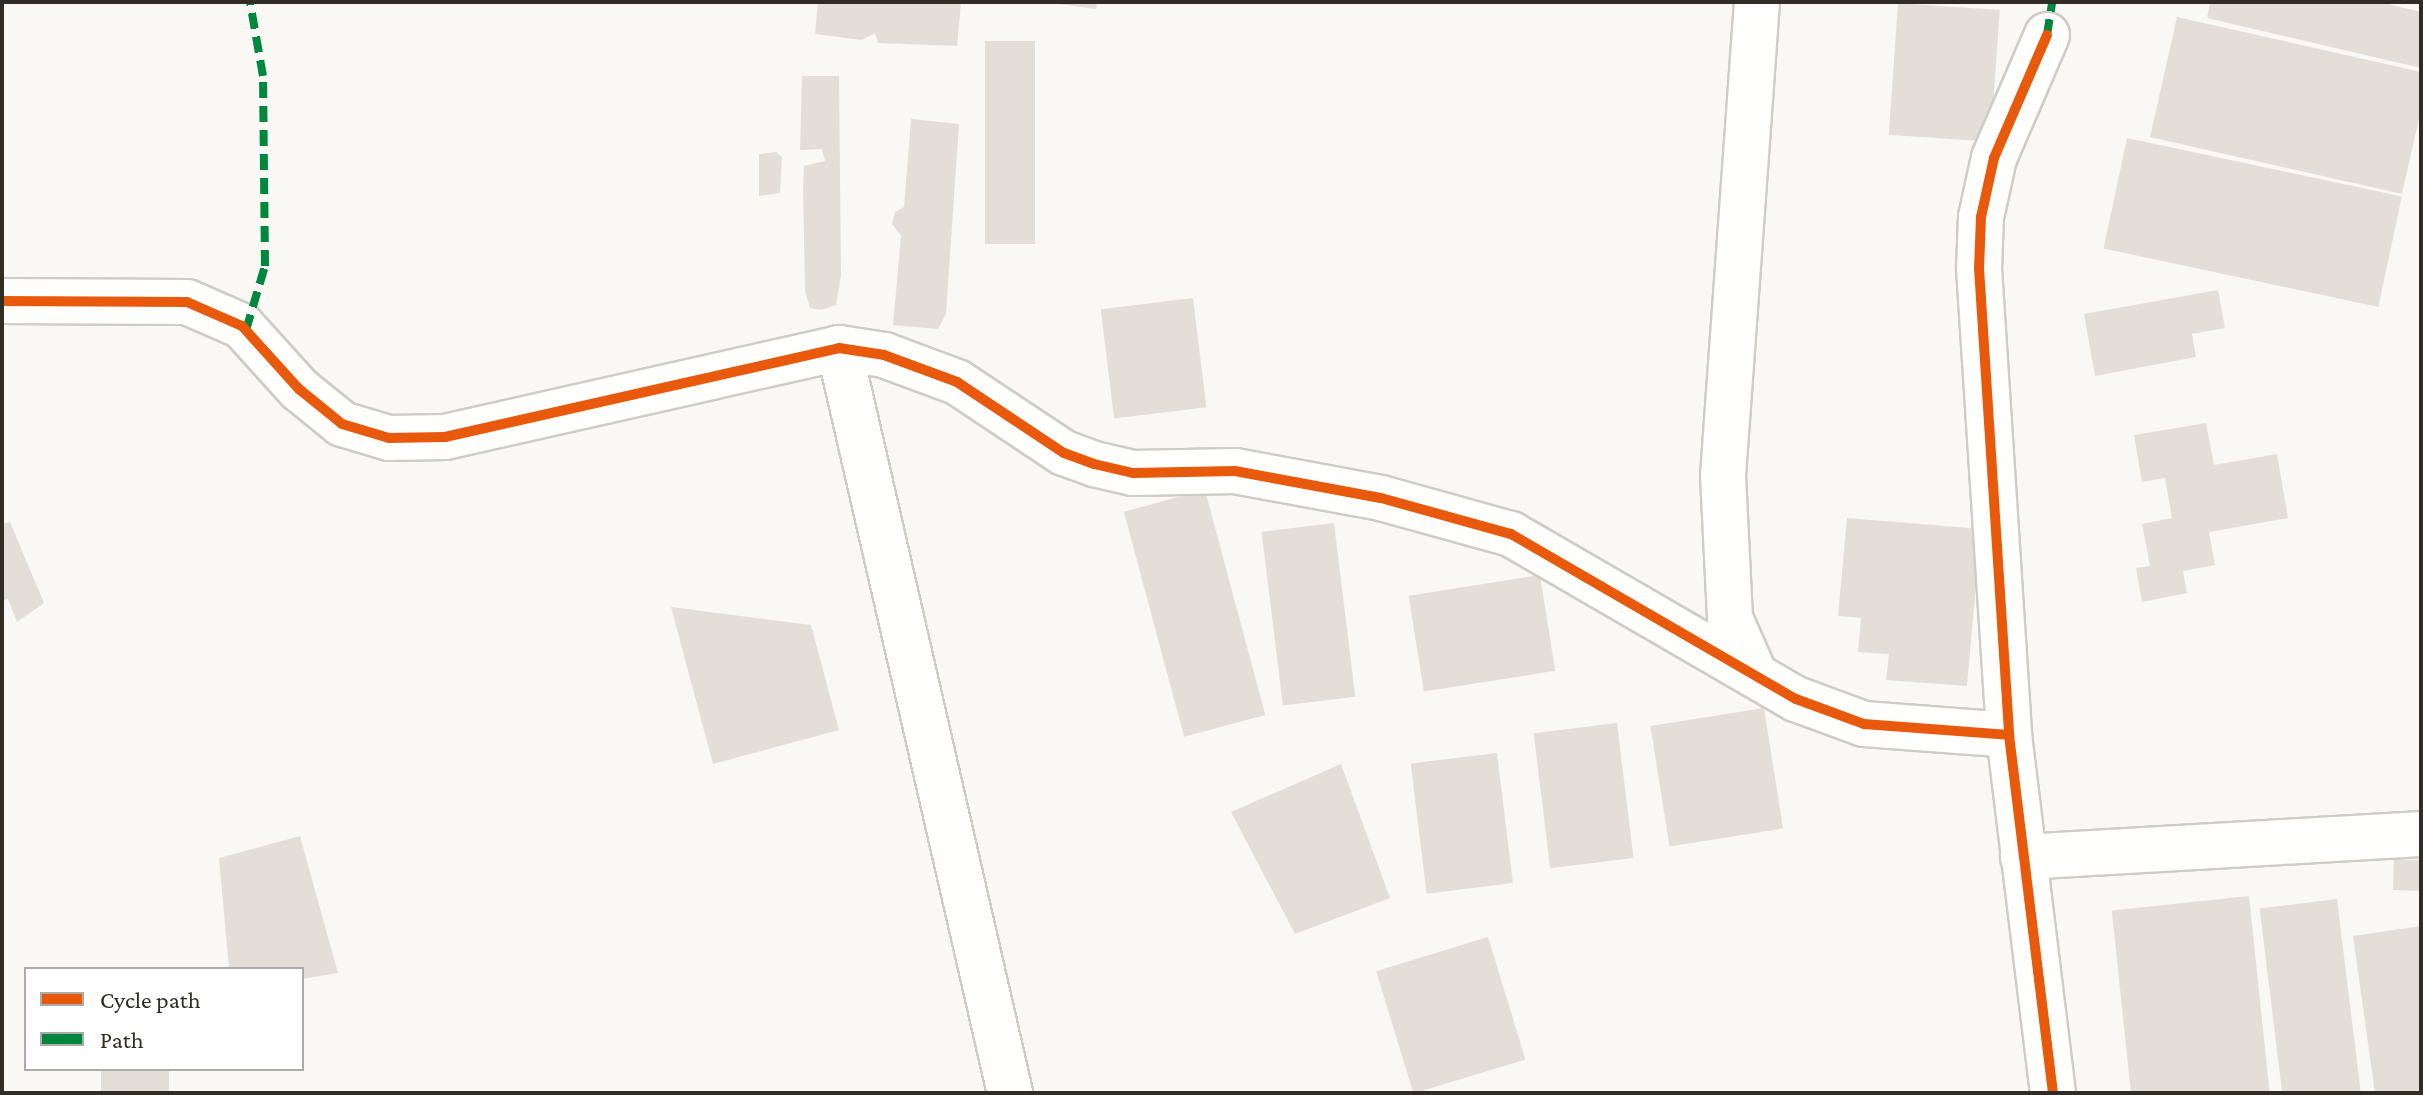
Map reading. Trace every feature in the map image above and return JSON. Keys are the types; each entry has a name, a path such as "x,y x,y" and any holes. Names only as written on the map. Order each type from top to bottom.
{"street":[{"path":"1755,675 1730,618 1723,476 1757,2"},
{"path":"2047,35 1994,158 1981,217 1979,268 2009,735 2053,1093"},
{"path":"2,301 187,302 242,326 299,389 342,424 389,438 445,437 839,348 884,355 957,382 1064,453 1094,464 1133,473 1235,471 1381,498 1511,534 1796,699 1864,724 2009,735"},
{"path":"839,348 1010,1093"},
{"path":"2023,857 2421,834"}],"building":[{"path":"818,2 961,2 957,46 878,43 875,33 862,40 815,34"},
{"path":"1043,2 1097,2 1096,9"},
{"path":"2210,2 2380,2 2421,12 2421,68 2207,18"},
{"path":"1898,3 2000,10 1991,142 1889,135"},
{"path":"2177,17 2421,72 2421,110 2402,194 2150,137"},
{"path":"985,41 1035,41 1035,244 985,244"},
{"path":"802,76 839,76 841,276 836,305 821,310 810,308 805,291 803,188 804,166 825,161 822,149 800,150"},
{"path":"911,119 959,124 946,314 938,329 893,325 901,236 892,224 895,212 904,207"},
{"path":"2127,138 2402,196 2378,307 2104,249"},
{"path":"776,152 782,157 780,193 759,196 759,154"},
{"path":"2218,290 2225,328 2192,334 2196,357 2095,376 2084,314"},
{"path":"1193,298 1206,407 1114,419 1101,309"},
{"path":"2206,423 2214,465 2277,454 2288,518 2209,532 2215,565 2183,571 2187,593 2142,602 2136,568 2150,566 2142,524 2172,518 2165,478 2142,482 2134,435"},
{"path":"1205,490 1265,715 1184,737 1124,512"},
{"path":"1847,518 1981,529 1967,686 1886,680 1889,654 1858,652 1861,618 1838,616"},
{"path":"10,522 44,603 17,622 8,599 2,601 2,524"},
{"path":"1334,523 1355,697 1283,706 1262,532"},
{"path":"1540,575 1555,671 1424,692 1409,596"},
{"path":"671,607 811,625 839,730 713,764"},
{"path":"1764,708 1783,828 1670,846 1650,726"},
{"path":"1617,723 1634,858 1550,868 1534,733"},
{"path":"1497,753 1513,883 1427,894 1411,764"},
{"path":"1341,764 1390,898 1295,934 1231,812"},
{"path":"300,836 338,973 304,979 304,967 229,967 219,858"},
{"path":"2394,859 2421,860 2420,891 2393,890"},
{"path":"2249,896 2270,1093 2131,1093 2112,910"},
{"path":"2337,899 2361,1093 2282,1093 2260,909"},
{"path":"2421,926 2421,1093 2375,1093 2353,936"},
{"path":"1488,937 1525,1059 1413,1093 1376,971"},
{"path":"101,1071 169,1071 169,1093 101,1093"}],"marked path":[{"path":"246,330 265,266 263,76 250,2"},
{"path":"2047,35 2052,2"}],"cycle path":[{"path":"2047,35 1994,158 1981,217 1979,268 2009,735 2053,1093"},
{"path":"2,301 187,302 242,326 299,389 342,424 389,438 445,437 839,348 884,355 957,382 1064,453 1094,464 1133,473 1235,471 1381,498 1511,534 1796,699 1864,724 2009,735"}]}
